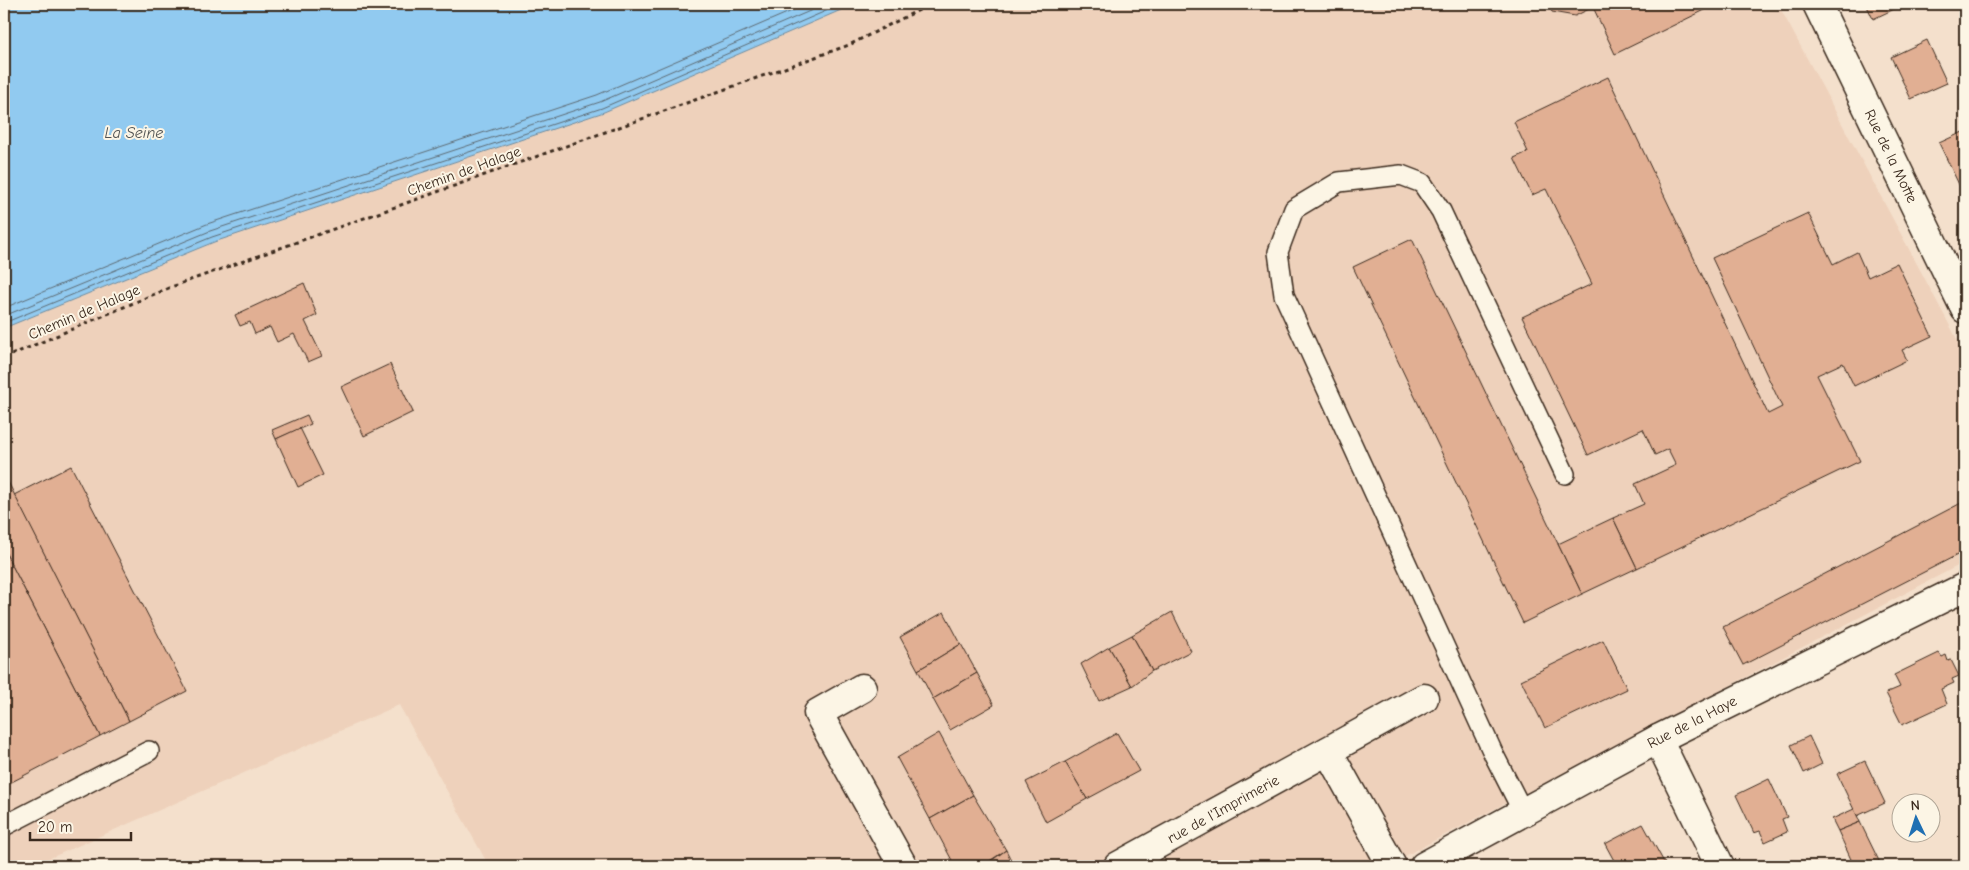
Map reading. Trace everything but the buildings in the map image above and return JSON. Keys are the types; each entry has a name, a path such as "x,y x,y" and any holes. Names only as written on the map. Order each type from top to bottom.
{"street":[{"name":"Rue de la Motte","path":"1817,4 1965,309"},
{"name":"Rue de la Haye","path":"1424,866 1658,739 1965,587"},
{"path":"862,688 818,713 903,866"},
{"name":"rue de l'Imprimerie","path":"1118,866 1424,698"},
{"path":"1658,739 1720,866"},
{"path":"1328,751 1392,866"}],"lane":[{"path":"1523,812 1494,755 1284,294 1278,252 1294,209 1339,182 1401,175 1422,183 1441,211 1565,474"},
{"path":"4,826 149,751"}],"path":[{"name":"Chemin de Halage","path":"4,358 171,287 849,45 932,4"}],"shaded area":[{"path":"855,4 1778,4 1965,354 1965,562 1386,866 489,866 399,705 48,859 50,866 4,866 4,328 214,242 604,112"}],"water":[{"name":"La Seine","path":"4,4 855,4 604,112 214,242 4,328"}]}
